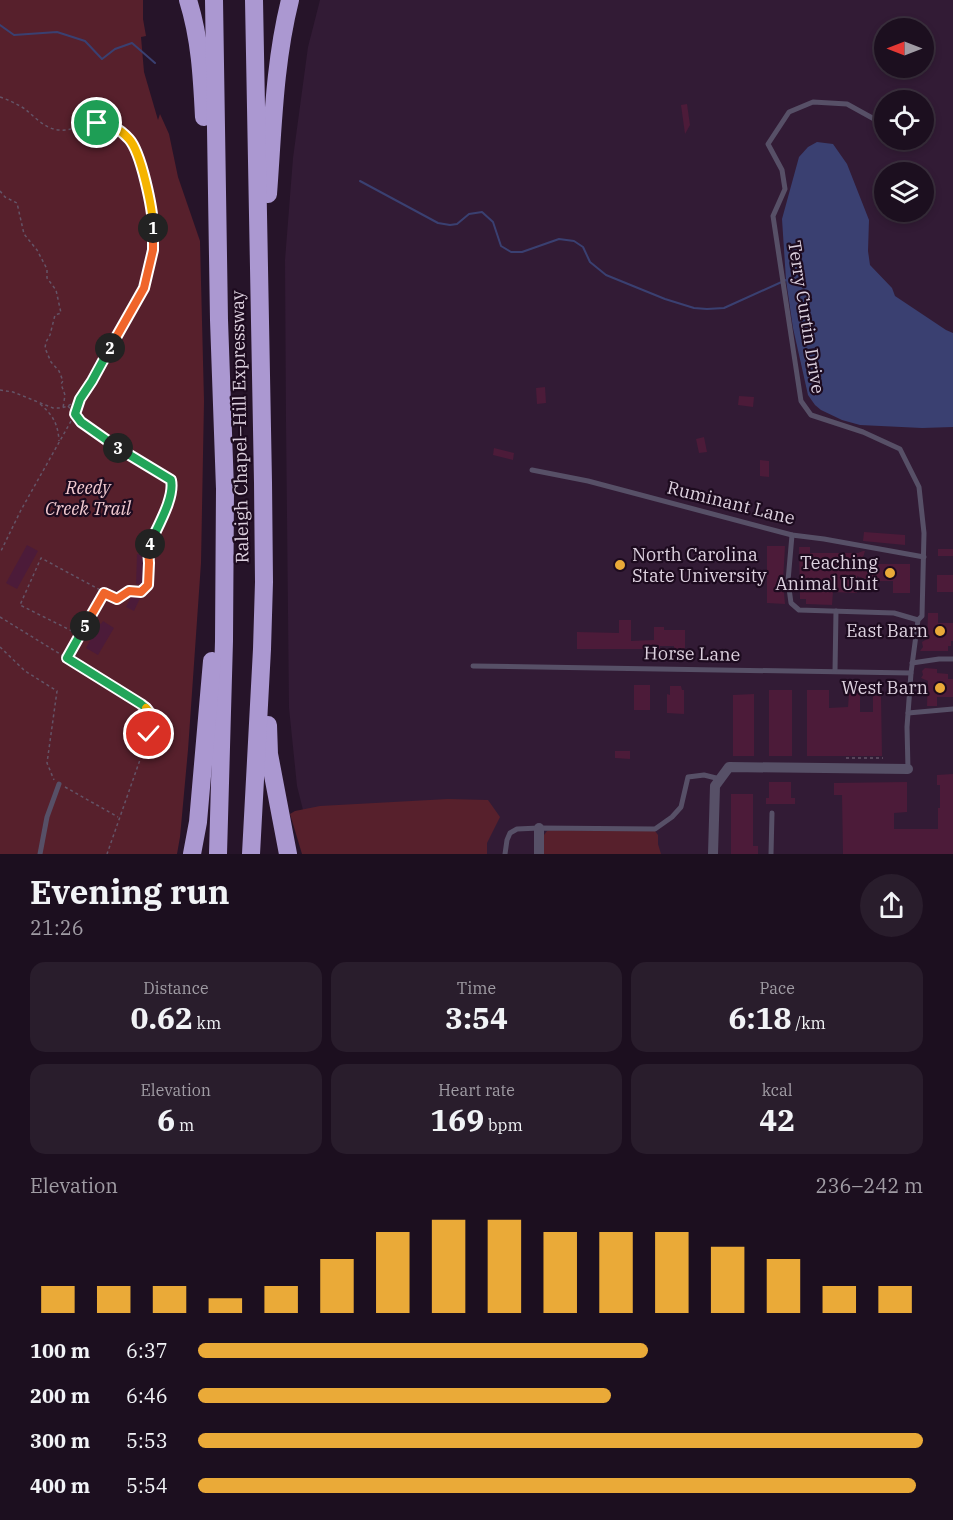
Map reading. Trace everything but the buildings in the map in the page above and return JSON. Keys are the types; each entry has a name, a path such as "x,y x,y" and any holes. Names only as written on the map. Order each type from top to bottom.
{"highway":[{"path":"188,0 201,59 219,320"},
{"name":"Raleigh Chapel–Hill Expressway","path":"214,0 219,320 225,489 224,640 218,854"},
{"name":"Raleigh Chapel–Hill Expressway","path":"250,854 262,649 263,482 254,0"},
{"path":"259,286 276,81 290,0"},
{"path":"192,854 198,822 225,489"},
{"path":"262,649 269,754 288,854"}],"street":[{"name":"Terry Curtin Drive","path":"720,779 729,767 908,769"},
{"path":"713,854 715,786 720,779"},
{"path":"539,828 539,854"}],"lane":[{"name":"Terry Curtin Drive","path":"874,119 847,104 813,102 789,112 768,144 782,170 785,189 773,216 801,401 811,415 863,432 900,449 919,487 924,533 922,616 918,620 911,673 907,727 908,769"},
{"name":"Ruminant Lane","path":"532,470 588,481 792,535 824,538 924,557"},
{"path":"792,535 788,581 791,603 799,610 894,613 918,620"},
{"path":"835,671 836,611"},
{"path":"912,663 953,659"},
{"name":"Horse Lane","path":"472,666 911,673"},
{"path":"908,714 953,710"},
{"path":"505,854 505,844 510,833 517,829 655,829 672,817 681,807 688,777 704,776 720,779"},
{"path":"40,854 47,817 59,784"},
{"path":"771,854 772,813"}],"path":[{"path":"0,97 17,104 54,129 63,130 97,123 108,124 121,131 134,146 150,197 153,216 153,250 144,288 80,399 75,414 21,510 0,553"},
{"path":"0,191 17,204 24,234 37,250 47,269 48,278 56,290 60,313 56,315 45,348 63,381 61,384 65,395 63,408"},
{"path":"0,390 13,392 53,408 63,408 80,399"},
{"path":"39,404 50,413 56,423 59,442"},
{"path":"68,406 81,422 103,438 171,480 173,488 148,549 148,585 141,592 129,591 117,599 41,558 20,604 80,635"},
{"path":"67,658 104,593"},
{"path":"0,617 141,704 150,712 152,721 149,734 107,854"},
{"path":"0,647 25,671 57,691 47,763 54,781 119,818"}],"shaded area":[{"name":"North Carolina State University","path":"320,0 953,0 953,854 657,854 658,835 545,854 314,854 297,786 289,708 285,260 293,158 308,47"}],"green space":[{"name":"Reedy Creek Trail","path":"0,0 143,0 146,36 141,37 144,72 158,120 160,114 169,134 178,177 200,241 204,401 201,563 188,750 177,854 0,854"},
{"path":"448,799 488,800 500,817 487,843 487,854 302,854 290,814 320,806"},
{"path":"551,830 655,831 658,835 661,854 544,854 544,835"}],"water":[{"path":"817,142 833,144 847,164 869,220 870,265 892,288 895,296 953,333 953,427 860,425 821,410 808,395 793,328 786,280 782,219 799,157 808,147"}],"waterway":[{"path":"0,25 14,35 57,32 85,41 102,59 115,49 132,43 155,63"},
{"path":"360,181 438,223 457,224 469,214 482,212 493,222 501,246 511,252 522,252 559,239 574,241 583,247 590,262 606,275 694,308 724,308 786,280"}],"place":[{"name":"North Carolina State University","path":"620,565"},
{"name":"Teaching Animal Unit","path":"890,573"},
{"name":"East Barn","path":"940,631"},
{"name":"West Barn","path":"940,688"}],"route":[{"path":"97,123 108,124 121,131 134,146 150,197 153,216 153,250 144,288 80,399 75,414 81,422 103,438 171,480 173,488 148,549 148,585 141,592 129,591 117,599 104,593 67,658 150,712 152,721 149,734"}]}
